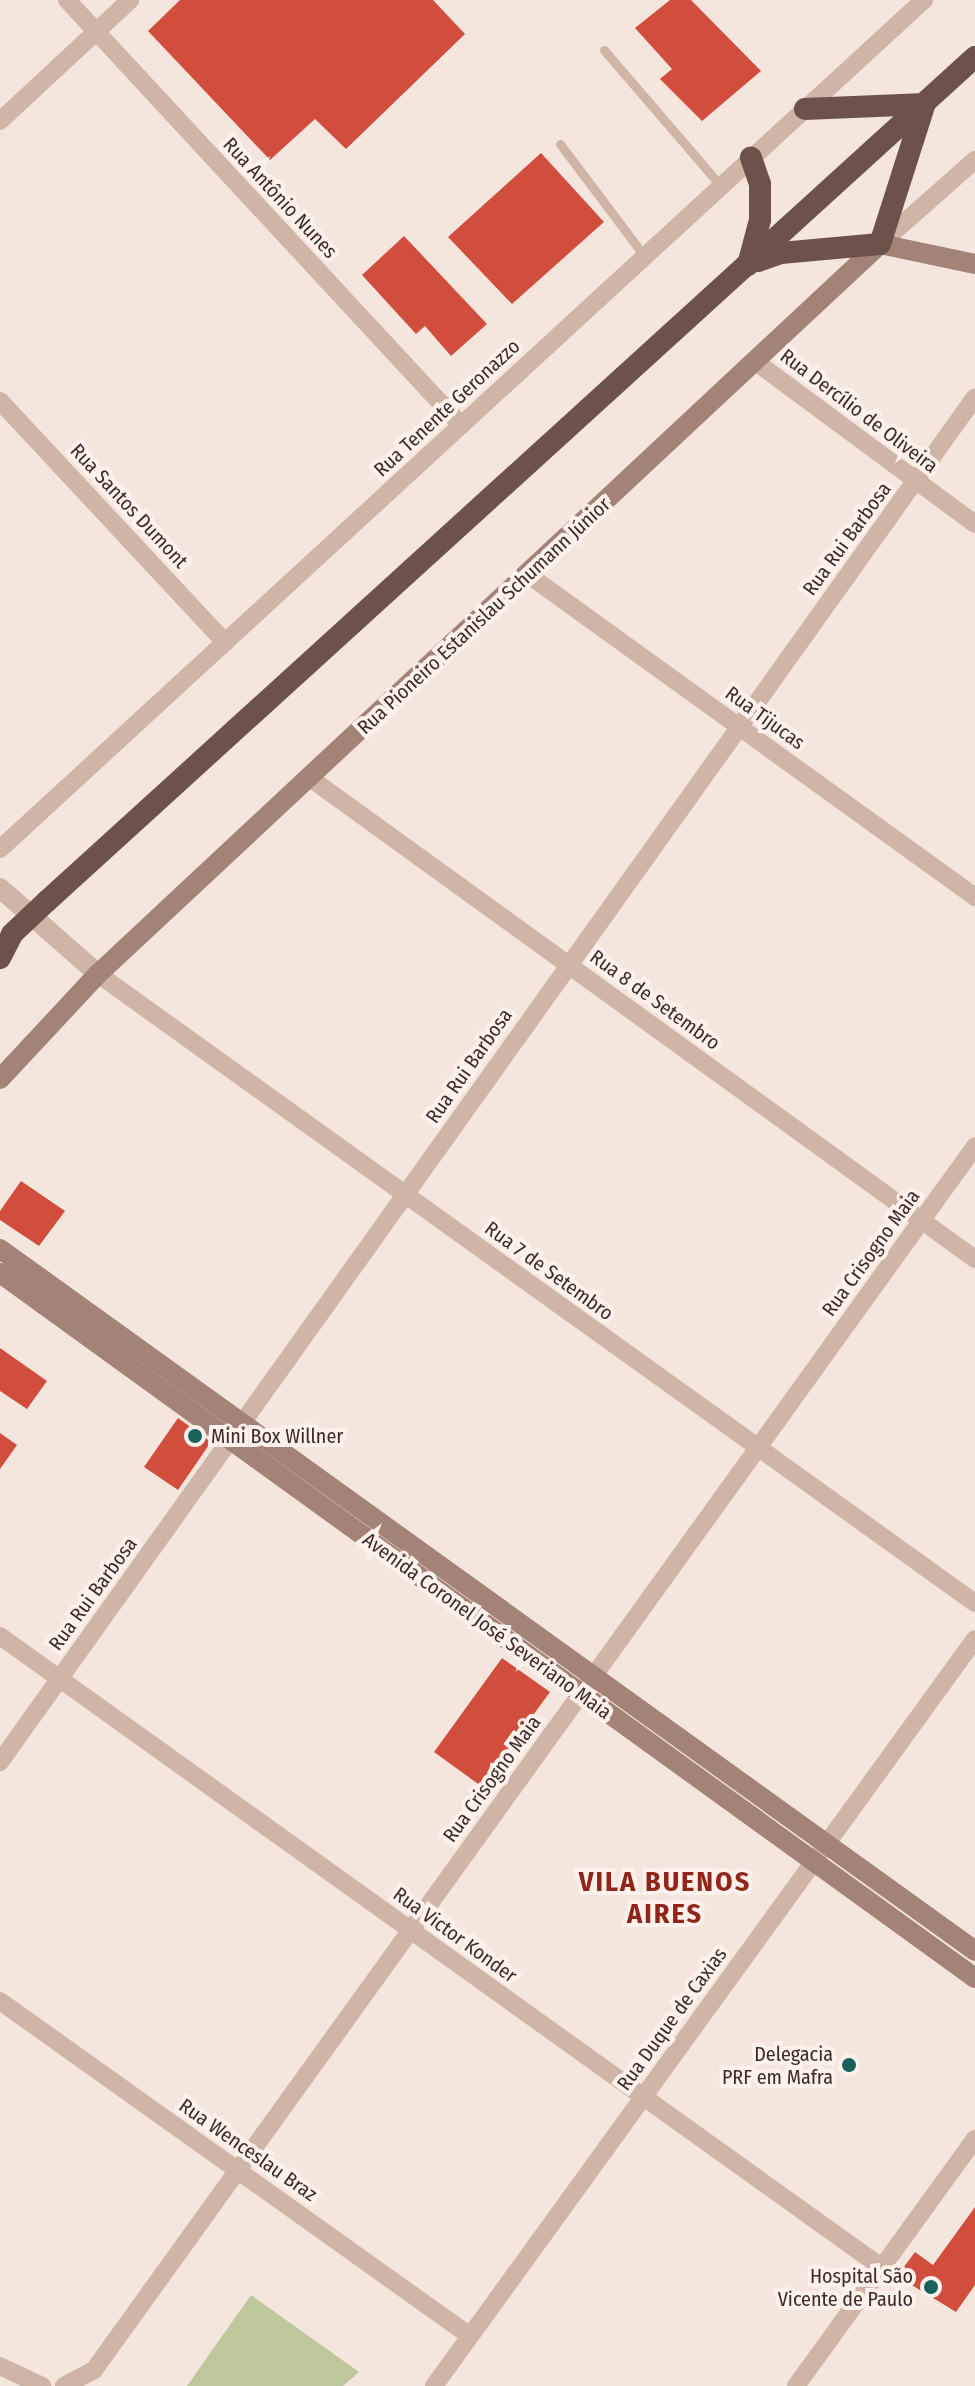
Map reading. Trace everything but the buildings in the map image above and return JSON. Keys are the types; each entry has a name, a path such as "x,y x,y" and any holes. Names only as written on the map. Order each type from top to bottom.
{"highway":[{"path":"0,958 6,936 975,57"},
{"path":"805,109 925,104"},
{"path":"748,265 781,253 880,244 925,104"},
{"path":"748,265 760,220 760,184 751,158"}],"main road":[{"path":"880,244 975,264"},
{"name":"Rua Pioneiro Estanislau Schumann Júnior","path":"0,1079 98,974 530,576 880,244"},
{"name":"Avenida Coronel José Severiano Maia","path":"0,1249 581,1694 975,1978"},
{"name":"Avenida Coronel José Severiano Maia","path":"0,1273 593,1676 975,1951"}],"street":[{"name":"Rua Antônio Nunes","path":"67,0 461,425"},
{"path":"0,121 130,0"},
{"name":"Rua Tenente Geronazzo","path":"0,849 924,0"},
{"name":"Rua Pioneiro Estanislau Schumann Júnior","path":"880,244 975,160"},
{"name":"Rua Dercílio de Oliveira","path":"756,362 975,524"},
{"name":"Rua Rui Barbosa","path":"0,1762 975,397"},
{"name":"Rua Santos Dumont","path":"0,401 225,642"},
{"name":"Rua Tijucas","path":"530,576 975,897"},
{"name":"Rua 8 de Setembro","path":"310,778 975,1259"},
{"path":"0,888 98,974"},
{"name":"Rua 7 de Setembro","path":"98,974 975,1603"},
{"name":"Rua Crisogno Maia","path":"64,2386 94,2370 975,1146"},
{"name":"Rua Victor Konder","path":"0,1636 884,2269"},
{"name":"Rua Duque de Caxias","path":"434,2386 975,1639"},
{"name":"Rua Wenceslau Braz","path":"0,2001 470,2336"},
{"path":"796,2386 884,2269 975,2139"},
{"path":"0,2366 42,2386"}],"lane":[{"path":"604,50 721,186"},
{"path":"560,144 645,257"}],"green space":[{"path":"251,2295 359,2372 343,2386 187,2386"}],"place":[{"name":"Mini Box Willner","path":"195,1436"},
{"name":"Delegacia PRF em Mafra","path":"849,2065"},
{"name":"Hospital São Vicente de Paulo","path":"931,2287"}],"district":[{"name":"VILA BUENOS AIRES","path":"665,1898"}]}
